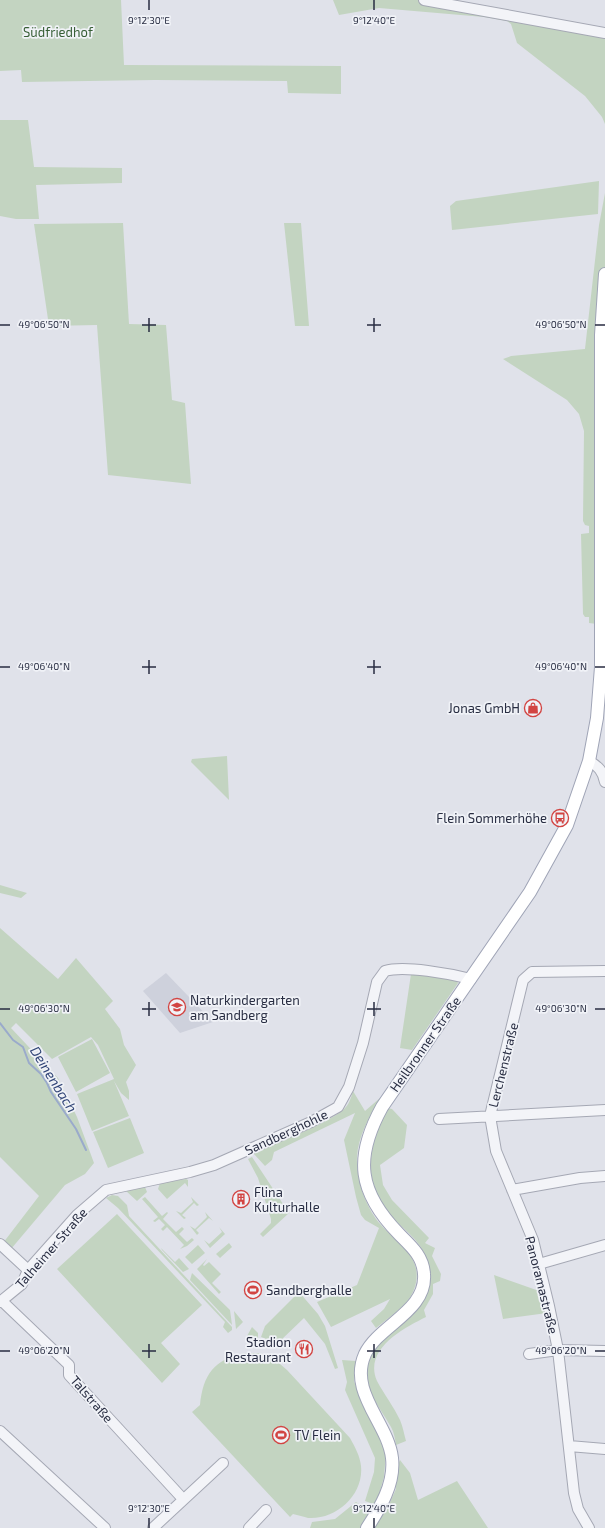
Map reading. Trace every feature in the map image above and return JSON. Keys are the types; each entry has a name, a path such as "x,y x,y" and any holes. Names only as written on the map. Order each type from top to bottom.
{"main road":[{"name":"Heilbronner Straße","path":"367,1528 387,1494 392,1470 392,1458 387,1438 365,1395 360,1379 361,1366 366,1353 374,1342 412,1306 420,1294 424,1281 424,1273 420,1256 410,1243 382,1216 371,1198 363,1165 365,1147 370,1129 382,1107 530,892 555,849 571,814 589,761 597,718 601,667 601,335 605,274"}],"street":[{"path":"424,0 605,34"},
{"path":"592,32 605,37"},
{"path":"589,761 596,765 601,771 605,782"},
{"name":"Sandberghohle","path":"196,1170 214,1165 311,1122 338,1107 350,1087 363,1043 377,982 385,971 400,969 453,975 471,979"},
{"name":"Lerchenstraße","path":"490,1116 523,980 532,972 605,971"},
{"path":"439,1119 605,1110"},
{"name":"Panoramastraße","path":"490,1116 496,1152 532,1240 539,1264 558,1350 574,1493 578,1510 589,1528"},
{"name":"Talheimer Straße","path":"1,1301 22,1284 28,1270 77,1215 106,1190 196,1170"},
{"path":"512,1190 580,1178 605,1176"},
{"path":"0,1244 28,1270"},
{"path":"539,1264 605,1245"},
{"name":"Talstraße","path":"1,1301 69,1365 70,1375 183,1499"},
{"path":"529,1354 558,1350 605,1351"},
{"path":"0,1431 105,1528"},
{"path":"569,1446 605,1449"},
{"path":"153,1528 223,1463"},
{"path":"249,1528 266,1510"}],"shaded area":[{"name":"Naturkindergarten am Sandberg","path":"166,973 213,1022 180,1033 143,991"}],"green space":[{"name":"Südfriedhof","path":"0,0 121,0 124,65 341,66 341,94 288,93 287,81 155,80 22,82 21,70 0,71"},
{"path":"333,0 453,0 605,28 605,124 602,117 585,96 517,43 511,24 507,21 484,17 379,8 339,15"},
{"path":"0,120 28,120 34,167 122,168 122,183 36,185 39,219 16,219 0,216"},
{"path":"599,181 598,214 452,230 450,206 456,201"},
{"path":"605,193 605,625 589,623 589,617 585,617 583,614 581,534 589,533 589,526 585,525 583,521 584,431 579,414 567,400 503,359 511,356 585,349 599,225"},
{"path":"123,223 129,324 166,325 172,400 185,403 191,484 108,475 97,325 49,326 34,224"},
{"path":"284,223 301,223 309,326 295,326"},
{"path":"227,756 229,800 191,762 192,759"},
{"path":"0,885 27,893 21,898 0,893"},
{"path":"0,928 58,979 76,958 113,1001 105,1009 120,1029 124,1045 136,1065 126,1082 129,1091 129,1100 121,1093 114,1081 129,1116 92,1131 77,1094 114,1079 98,1045 91,1037 52,1059 16,1023 11,1028 58,1078 77,1117 94,1163 85,1174 65,1185 11,1249 3,1243 39,1196 0,1157"},
{"path":"411,974 456,980 458,983 412,1050 400,1048"},
{"path":"92,1039 110,1073 76,1092 58,1057"},
{"path":"353,1091 365,1111 380,1098 365,1126 358,1149 357,1165 359,1181 364,1197 376,1219 383,1228 400,1243 413,1259 416,1269 416,1280 410,1297 397,1312 376,1328 371,1321 384,1309 390,1299 331,1327 317,1302 357,1285 379,1228 365,1220 361,1215 344,1140 355,1113 274,1152 272,1160 265,1166 253,1153 312,1128 334,1116 347,1106"},
{"path":"387,1108 392,1109 407,1125 404,1148 380,1165 383,1185 392,1200 429,1238 425,1243 435,1248 432,1256 441,1274 440,1281 433,1284 433,1294 424,1310 426,1317 407,1327 388,1341 376,1359 374,1370 377,1381 395,1410 403,1428 406,1441 396,1445 392,1429 375,1401 369,1387 367,1372 371,1357 379,1344 414,1312 423,1300 429,1285 429,1268 422,1249 414,1238 387,1210 378,1196 373,1183 371,1169 372,1154 375,1139"},
{"path":"130,1118 144,1153 108,1168 93,1132"},
{"path":"252,1157 289,1213 263,1237 260,1234 271,1223 271,1219 258,1178 248,1159"},
{"path":"186,1179 188,1180 188,1187 185,1183 167,1199 158,1189 160,1183"},
{"path":"145,1187 147,1192 137,1201 126,1191"},
{"path":"112,1195 118,1196 127,1205 129,1216 232,1327 232,1330 228,1333 223,1327 225,1322 118,1208 106,1198"},
{"path":"145,1197 162,1216 167,1212 168,1213 163,1219 176,1232 182,1227 184,1229 179,1234 187,1242 192,1238 194,1240 187,1246 180,1249 184,1245 167,1227 163,1231 161,1229 165,1225 159,1219 155,1222 153,1221 158,1217 142,1199"},
{"path":"191,1197 199,1205 197,1206 194,1203 182,1215 186,1218 184,1219 176,1211 181,1213 193,1202"},
{"path":"205,1212 213,1221 209,1218 196,1230 199,1233 197,1235 190,1226 195,1229 207,1217"},
{"path":"117,1214 202,1305 161,1343 180,1364 162,1383 57,1269"},
{"path":"219,1227 225,1234 210,1248 204,1240 209,1244 222,1232"},
{"path":"229,1243 232,1247 220,1258 216,1254"},
{"path":"198,1245 205,1253 192,1264 185,1257"},
{"path":"161,1248 175,1262 179,1258 189,1269 183,1272"},
{"path":"207,1259 203,1265 204,1266 209,1262 221,1274 212,1283 221,1292 219,1294 197,1269"},
{"path":"192,1273 230,1310 232,1325 190,1280"},
{"path":"494,1275 542,1292 547,1313 503,1319"},
{"path":"299,1292 318,1314 325,1326 338,1368 335,1369 325,1344 304,1318 278,1343 261,1337 265,1326"},
{"path":"234,1311 243,1322 236,1329"},
{"path":"252,1327 258,1333 258,1338 247,1336"},
{"path":"245,1353 259,1353 273,1358 287,1370 350,1438 360,1459 361,1477 353,1496 346,1504 329,1515 318,1518 308,1518 293,1514 290,1517 192,1412 200,1405 204,1385 212,1370 225,1359"},
{"path":"342,1360 356,1361 354,1381 360,1398 386,1452 384,1477 376,1505 365,1501 374,1472 375,1458 345,1390 347,1382"},
{"path":"400,1460 410,1473 418,1500 457,1481 488,1528 374,1528 387,1509 396,1489 393,1477"},
{"path":"356,1502 371,1512 360,1528 310,1528 312,1522 335,1519"}],"waterway":[{"name":"Deinenbach","path":"0,1023 13,1040 23,1047 29,1063 41,1074 47,1083 51,1092 76,1129 86,1150"}],"place":[{"name":"Jonas GmbH","path":"533,708"},
{"name":"Flein Sommerhöhe","path":"560,818"},
{"name":"Naturkindergarten am Sandberg","path":"177,1007"},
{"name":"Flina Kulturhalle","path":"241,1199"},
{"name":"Sandberghalle","path":"253,1290"},
{"name":"Stadion Restaurant","path":"304,1349"},
{"name":"TV Flein","path":"281,1435"}]}
